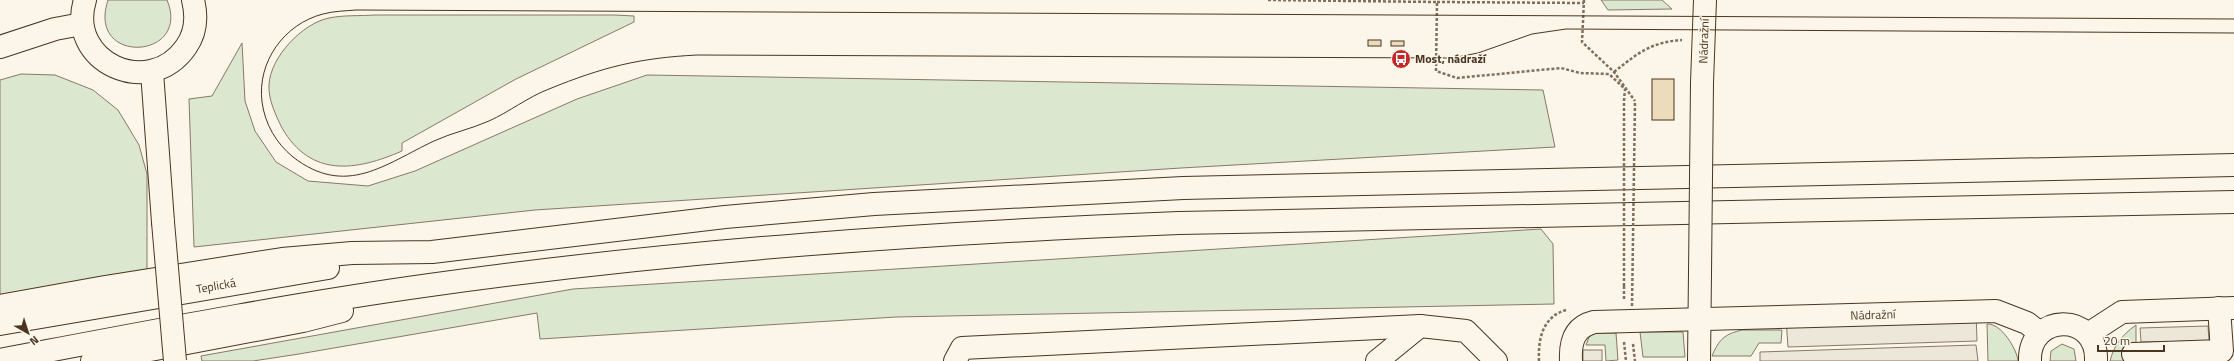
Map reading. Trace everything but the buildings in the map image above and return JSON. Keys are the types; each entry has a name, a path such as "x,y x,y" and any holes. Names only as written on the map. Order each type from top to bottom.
{"main road":[{"path":"85,0 82,24 88,42 99,57 104,61 115,68 133,73 152,72 167,65 180,55 190,41 195,26 195,9 193,0"},
{"name":"Nádražní","path":"1699,361 1702,83 1705,38 1705,0"},
{"path":"0,47 56,29 82,24"},
{"path":"152,72 175,361"},
{"path":"0,306 105,286 282,259 352,253 432,252 733,216 874,204 1183,188 2234,165"},
{"path":"0,360 301,305 430,285 734,249 1016,229 1335,219 2234,202"},
{"name":"Teplická","path":"0,324 268,277 432,252"},
{"path":"92,361 303,321 430,285"},
{"path":"2088,334 2122,312 2226,308 2228,351 2133,354"},
{"name":"Nádražní","path":"1571,361 1570,349 1574,335 1584,325 1594,322 1700,318 1767,319 1996,311 2027,323 2040,333"},
{"path":"2030,361 2030,350 2035,338 2051,326 2064,324 2077,327 2088,334 2094,346 2096,361"},
{"path":"1377,361 1420,326"},
{"path":"955,361 962,348 1420,326 1466,331 1496,361"}],"path":[{"path":"1268,0 1437,2 1584,1 1582,42 1614,72 1635,102 1632,306"},
{"path":"1437,2 1436,71 1457,78 1561,68 1580,73 1609,74 1625,88"},
{"path":"1614,72 1637,54 1662,41 1705,38"},
{"path":"1624,306 1625,88"},
{"path":"1633,339 1636,361"},
{"path":"1624,340 1626,361"}],"green space":[{"path":"108,0 167,0 171,20 165,35 154,44 139,47 124,45 111,36 105,21"},
{"path":"1601,0 1662,0 1672,9 1608,10"},
{"path":"375,15 615,15 634,16 634,22 516,79 402,143 402,151 368,163 351,166 336,166 321,163 307,156 294,144 282,128 275,113 271,102 269,85 275,63 299,34 319,21 334,17"},
{"path":"242,43 245,101 255,131 276,162 308,181 368,186 415,171 577,99 647,75 1543,90 1555,147 1181,168 535,210 194,247 189,99 212,96"},
{"path":"21,74 55,75 93,90 118,110 139,145 147,174 147,272 0,295 0,80"},
{"path":"1541,229 1553,244 1554,304 896,317 540,339 537,313 253,361 202,361 201,356 573,289"},
{"path":"1987,324 1998,328 2003,332 2015,350 2018,361 1988,361"},
{"path":"2136,325 2136,342 2126,349 2125,361 2110,361 2119,341"},
{"path":"1742,330 1782,330 1781,343 1759,343 1751,356 1712,356 1717,345 1723,338 1731,333"},
{"path":"1640,332 1683,332 1685,357 1643,357"},
{"path":"1596,333 1616,333 1618,360 1606,361 1605,345 1586,345 1589,337"},
{"path":"2062,344 2074,349 2076,361 2050,361 2051,351"}],"shaded area":[{"path":"1976,312 1977,341 1788,347 1786,318"},
{"path":"2208,326 2209,341 2141,342 2140,328"},
{"path":"1976,345 1978,361 1760,361 1760,352"},
{"path":"1583,350 1602,350 1602,361 1583,361"}],"tram line":[{"path":"2234,19 356,10 327,13 309,19 296,26 285,36 269,59 264,73 262,102 263,110 272,132 287,152 312,169 330,175 348,176 365,173 382,167 434,141 489,121 534,96 568,81 604,69 639,61 676,56 1452,58 1478,53 1532,34 1566,29 2234,33"}],"place":[{"name":"Most, nádraží","path":"1401,59"}]}
